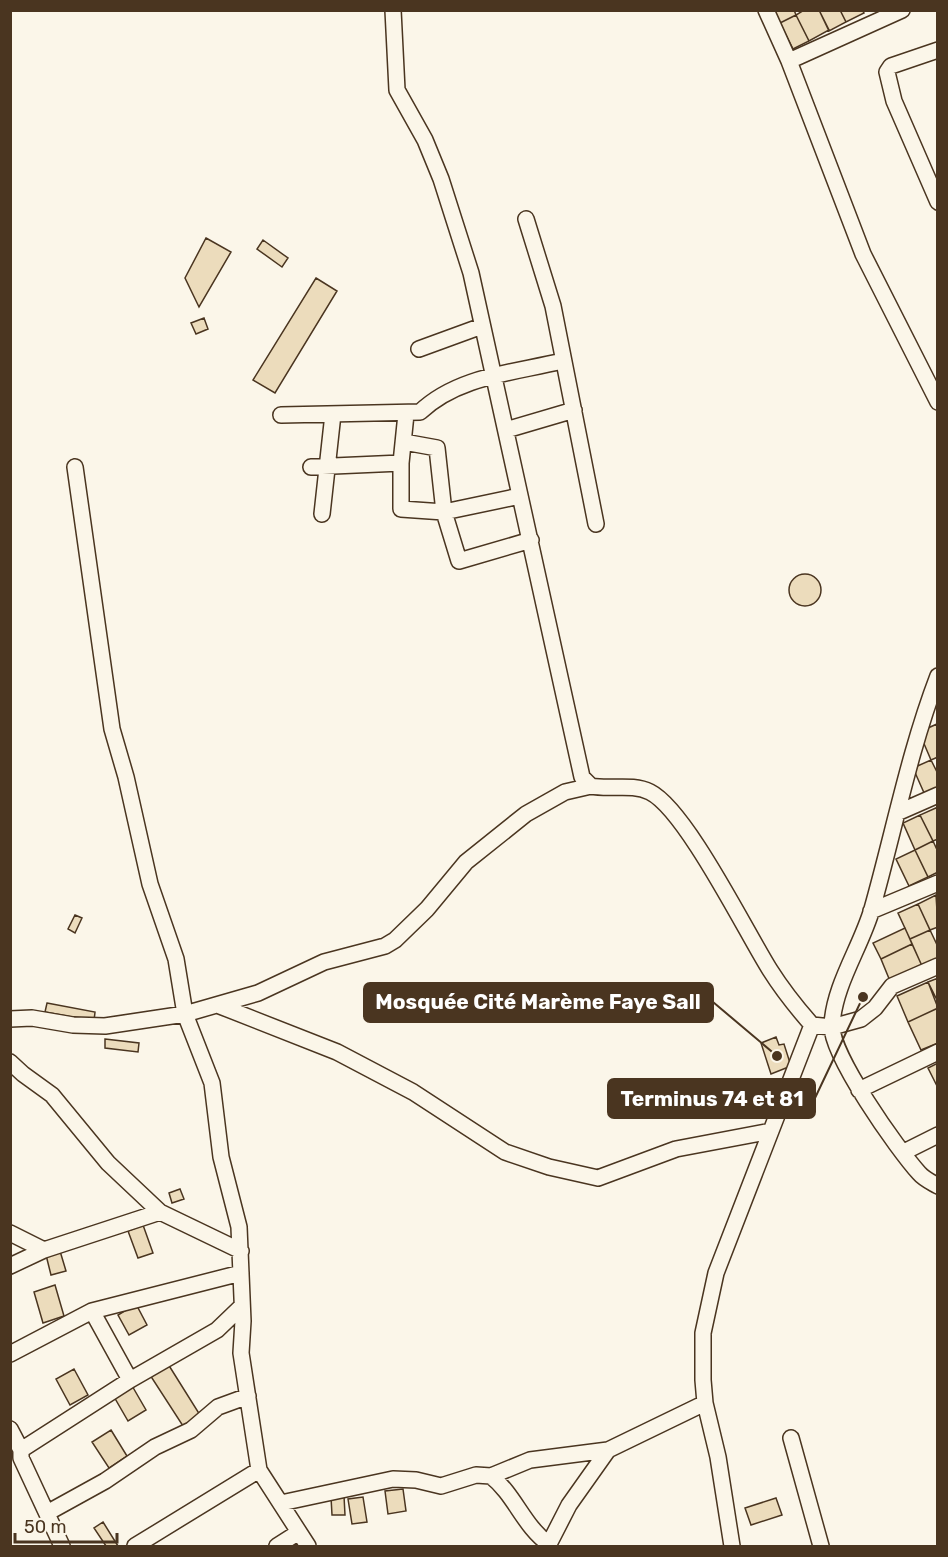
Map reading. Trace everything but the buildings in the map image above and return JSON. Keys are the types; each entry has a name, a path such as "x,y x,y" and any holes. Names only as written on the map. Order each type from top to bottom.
{"street":[{"path":"393,10 397,90 425,140 441,179 471,273 531,540 579,771 591,786"},
{"path":"766,10 789,61 863,254 938,402"},
{"path":"789,61 902,10"},
{"path":"938,50 891,66 887,72 894,101 938,202"},
{"path":"526,219 553,306 562,362 574,410 596,524"},
{"path":"419,349 482,326"},
{"path":"281,415 420,412 434,399 460,386 493,376 562,362"},
{"path":"506,430 574,410"},
{"path":"322,514 333,414"},
{"path":"406,414 401,463 401,509 444,512 520,496"},
{"path":"404,442 437,448 444,512 459,561 531,540"},
{"path":"310,467 401,463"},
{"path":"75,467 112,729 122,758 150,884 176,958 185,1014 212,1083 221,1157 239,1227 241,1353 259,1470 308,1546"},
{"path":"938,676 920,722 871,911 839,995 831,1027 840,1054 859,1090 919,1173 938,1186"},
{"path":"920,722 938,714"},
{"path":"10,1019 32,1018 73,1025 105,1026 185,1014 220,1006 258,993 324,962 385,946 420,916 466,862 526,814 565,792 591,786 643,789 651,792 665,805 690,835 771,971 812,1025 831,1027 861,1019 875,1008 892,986 938,966"},
{"path":"897,813 938,795"},
{"path":"871,911 938,883"},
{"path":"220,1006 337,1052 413,1092 505,1152 549,1167 598,1178 676,1149 771,1131"},
{"path":"732,1546 718,1458 705,1403 703,1353 706,1312 716,1273 812,1025"},
{"path":"859,1090 938,1052"},
{"path":"10,1062 52,1095 108,1163 160,1212 241,1251"},
{"path":"904,1152 938,1135"},
{"path":"10,1266 44,1250 160,1212"},
{"path":"10,1233 44,1250"},
{"path":"10,1354 92,1311 241,1273"},
{"path":"21,1450 130,1380 217,1330 242,1306"},
{"path":"92,1311 130,1380"},
{"path":"217,1330 228,1335 241,1353"},
{"path":"47,1513 105,1481 155,1447 191,1430 218,1407 248,1396"},
{"path":"281,1503 393,1479 416,1480 441,1486 476,1475 491,1476 530,1460 608,1450 705,1403"},
{"path":"10,1429 62,1546"},
{"path":"791,1438 821,1546"},
{"path":"491,1476 508,1491 525,1518 548,1545 569,1505 608,1450"},
{"path":"135,1546 259,1470"},
{"path":"277,1546 299,1532"}],"place":[{"name":"Terminus 74 et 81","path":"863,997"},
{"name":"Mosquée Cité Marème Faye Sall","path":"777,1056"}]}
